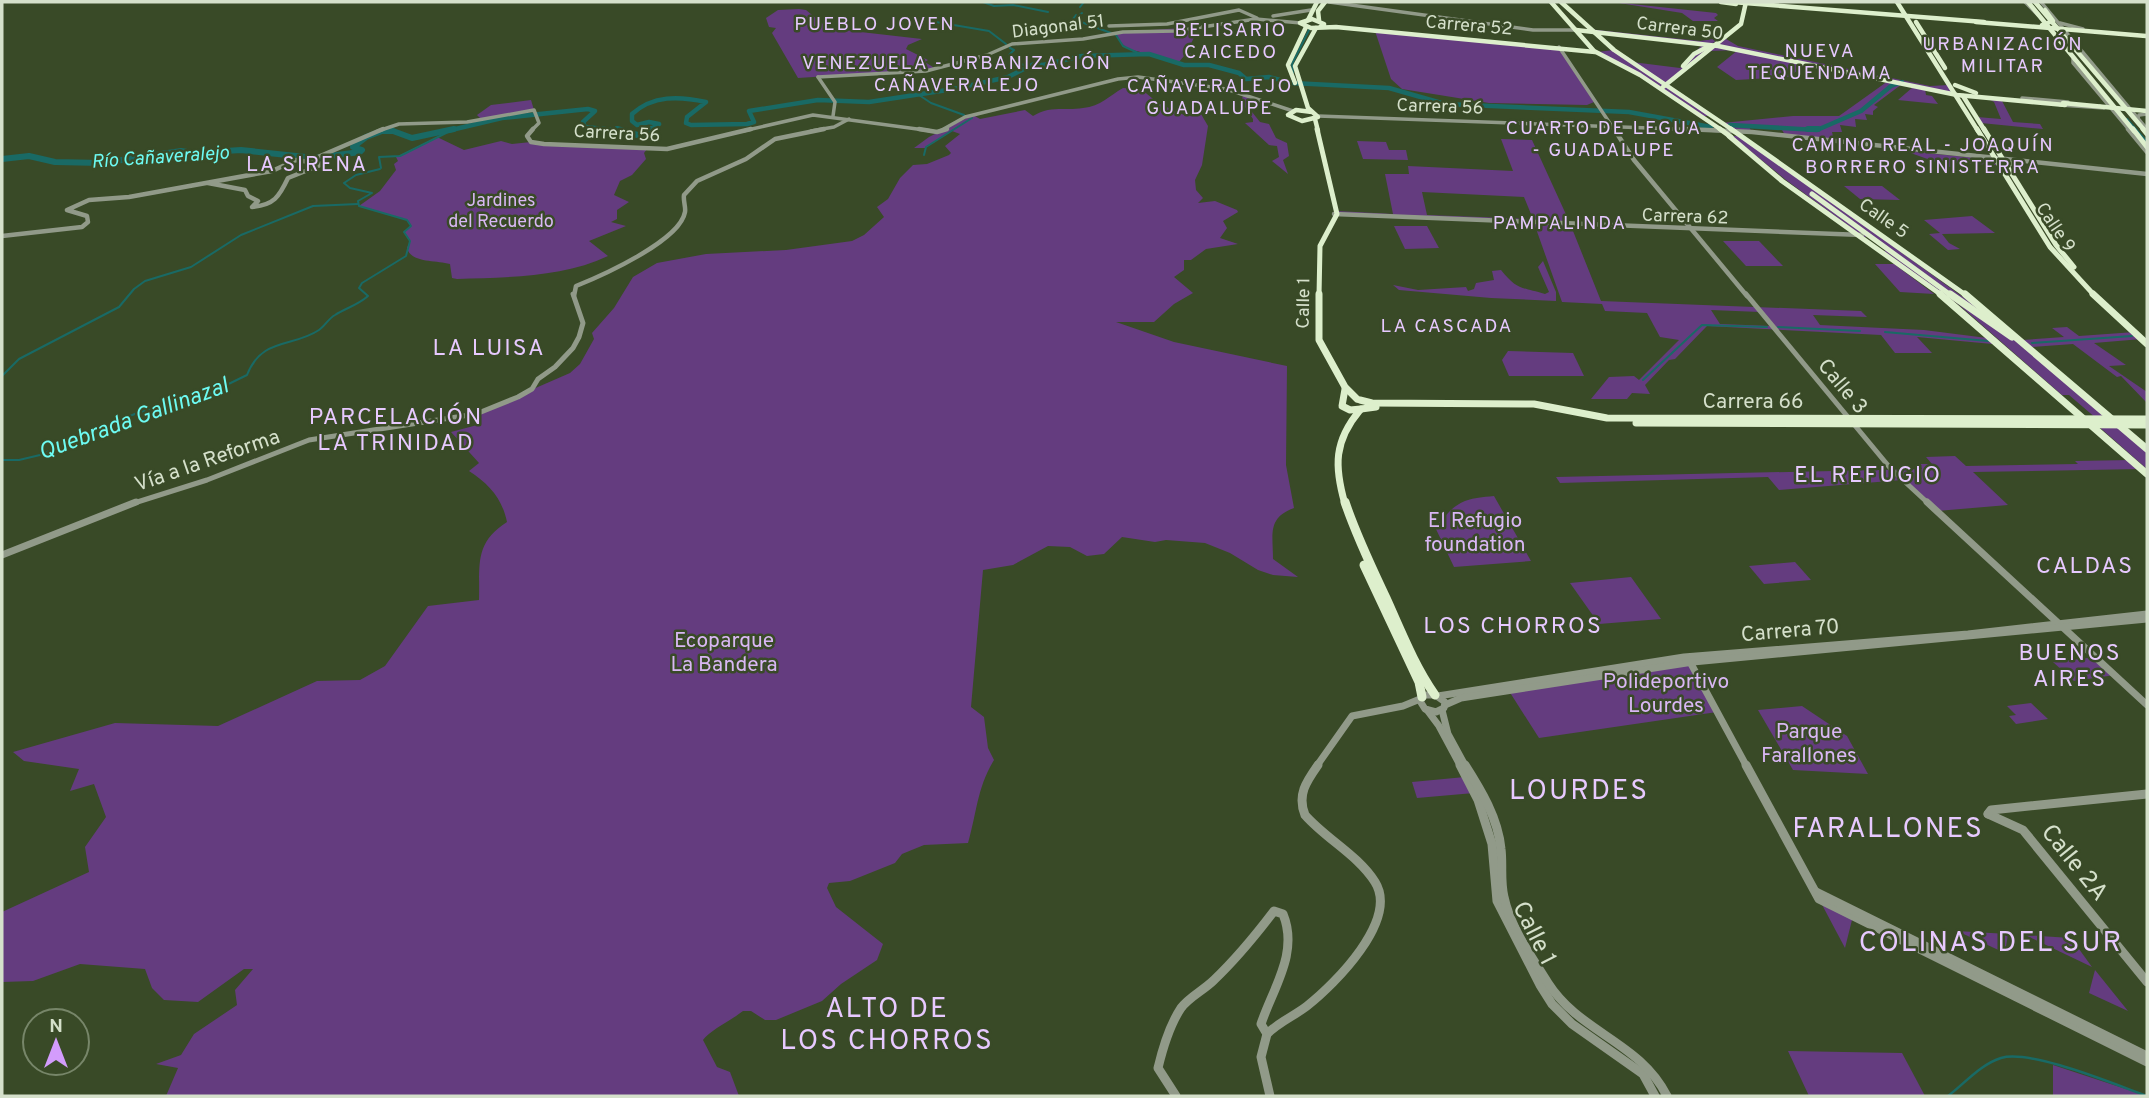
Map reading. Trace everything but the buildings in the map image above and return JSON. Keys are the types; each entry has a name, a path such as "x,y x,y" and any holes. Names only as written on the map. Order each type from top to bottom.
{"main road":[{"path":"1304,21 1317,2"},
{"path":"1320,25 1318,11 1327,2"},
{"name":"Calle 5","path":"1552,2 1595,52 1662,86 1730,133 1843,224 1955,304 2088,422"},
{"name":"Calle 5","path":"1561,2 1598,38 1650,75 1714,129 1730,133 1760,149 1977,303 2147,449"},
{"path":"1721,2 1849,12"},
{"name":"Calle 9","path":"1900,2 1974,118 1986,131 2022,197 2043,227 2083,278 2127,320 2147,344"},
{"name":"Calle 9","path":"1900,2 1946,79 1967,102 1977,127 2001,160 2022,197 2032,206 2046,239 2062,262 2109,308 2147,336"},
{"path":"2026,2 2144,146"},
{"path":"2011,24 2051,24 2052,20 2038,2"},
{"path":"2038,2 2147,131"},
{"path":"1743,3 2147,36"},
{"path":"1683,66 1741,23 1743,3"},
{"path":"1728,34 1743,3"},
{"path":"1802,9 1812,8"},
{"path":"1842,11 2031,28 2054,36"},
{"path":"2020,24 2037,23 2039,17"},
{"path":"1304,21 1320,25"},
{"path":"1304,21 1306,27 1288,65 1308,108 1316,118 1335,213"},
{"path":"1976,21 2147,36"},
{"path":"1734,25 1741,23"},
{"path":"1306,27 1320,25"},
{"path":"1320,25 1311,34 1295,65 1296,81 1304,108 1291,113 1292,119 1312,125 1335,213"},
{"name":"Carrera 52","path":"1320,25 1509,43"},
{"name":"Carrera 52","path":"1320,25 1595,52 1614,50"},
{"path":"1311,34 1322,29 1341,27"},
{"path":"1569,30 1576,30"},
{"name":"Carrera 50","path":"1576,30 1700,41 1758,50 1986,98 2147,112"},
{"path":"2068,35 2082,31 2147,36"},
{"path":"1598,38 1600,35 1618,33"},
{"name":"Carrera 50","path":"1683,40 1691,43 1715,43"},
{"path":"1691,43 1700,45 1702,49"},
{"path":"1662,86 1702,49 1715,43"},
{"path":"1662,86 1715,43"},
{"name":"Carrera 52","path":"1560,48 1590,47"},
{"name":"Carrera 50","path":"1735,47 1891,82 2023,100"},
{"path":"1750,52 1758,50"},
{"path":"2074,60 2086,62"},
{"path":"1650,75 1673,75"},
{"path":"2097,87 2108,88"},
{"path":"1967,102 1986,98"},
{"path":"1300,110 1312,112"},
{"path":"1302,121 1316,118"},
{"path":"1977,127 1986,131"},
{"path":"1746,140 1746,136 1753,134"},
{"path":"1760,149 1763,157 1853,224"},
{"path":"2001,160 2015,161"},
{"path":"2001,160 2015,161"},
{"path":"1842,209 1860,234 2044,359"},
{"name":"Calle 1","path":"1335,213 1320,246 1318,329 1322,348 1345,387 1360,405"},
{"path":"2046,239 2056,245"},
{"path":"2109,308 2127,320"},
{"path":"1345,387 1347,415 1333,457 1341,512 1419,682 1421,698"},
{"path":"1346,404 1360,405"},
{"path":"1346,404 1360,405"},
{"path":"1360,405 1339,450 1343,502 1360,547 1422,676 1437,695"},
{"name":"Carrera 66","path":"1360,405 1522,407 1610,423 1850,421 2088,422 2147,425"},
{"name":"Carrera 66","path":"2088,422 2147,419"},
{"path":"2088,422 2147,474"}],"street":[{"path":"1327,2 1533,30 1569,30"},
{"name":"Carrera 50","path":"1335,2 1533,29 1576,30"},
{"path":"2038,2 2058,22 2147,131"},
{"path":"1118,32 1109,26 1167,24 1239,10 1261,19 1304,21"},
{"name":"Diagonal 51","path":"832,116 834,100 818,76 926,71 987,55 1007,45 1118,32 1175,30 1311,10"},
{"path":"2058,22 2075,28 2099,31"},
{"name":"Calle 3","path":"1560,48 1634,160 1897,475 2147,705"},
{"path":"2074,60 2073,63 2128,128"},
{"path":"832,116 942,131 965,117 1130,78 1226,89 1291,113"},
{"path":"2087,104 2100,103 2099,95"},
{"name":"Carrera 50","path":"2023,100 2087,104"},
{"name":"Carrera 50","path":"2023,100 2092,109"},
{"path":"2087,104 2104,108 2092,109"},
{"path":"2126,104 2147,112"},
{"path":"2092,109 2118,118"},
{"path":"2138,118 2147,112"},
{"name":"Carrera 56","path":"312,160 374,132 406,123 467,122 535,113 539,123 527,136 536,143 662,150 733,136 804,117 832,116"},
{"name":"Carrera 56","path":"1316,118 1714,129"},
{"name":"Vía a la Reforma","path":"2,555 118,508 207,481 309,440 476,414 527,393 566,357 579,337 582,316 573,295 579,283 618,269 643,254 681,222 686,210 683,200 687,191 713,172 746,159 783,136 830,130 849,119"},
{"path":"1730,133 2001,160"},
{"path":"1730,133 2001,160"},
{"path":"2,236 86,225 87,216 67,210 80,202 126,198 259,171 274,171 295,160 312,160 323,164 288,178 277,200 261,207 252,207 258,201 248,196 245,190 208,183"},
{"path":"2015,161 2147,175"},
{"path":"2015,161 2147,175"},
{"name":"Carrera 62","path":"1335,213 1860,234"},
{"name":"Carrera 70","path":"1421,698 1692,662 1962,639 2147,616"},
{"path":"1692,662 1817,895 2147,1062"},
{"name":"Carrera 70","path":"1426,709 1444,707 1461,698 1692,662"},
{"name":"Calle 1","path":"1437,695 1444,707 1445,726 1486,799 1501,844 1504,900 1549,985 1578,1018 1644,1062 1667,1096"},
{"path":"1270,1096 1262,1061 1262,1046 1267,1034 1308,1006 1339,977 1376,924 1381,911 1381,895 1371,878 1311,823 1301,805 1303,786 1355,716 1403,706 1421,698"},
{"name":"Calle 1","path":"1421,698 1478,800 1492,844 1497,901 1540,985 1552,1004 1572,1024 1643,1074 1655,1096"},
{"path":"1403,706 1426,709"},
{"name":"Calle 2A","path":"2147,794 1992,810 1989,814 2024,830 2147,982"},
{"path":"1817,895 2147,1056"},
{"path":"1176,1096 1158,1068 1164,1044 1183,1006 1206,988 1254,940 1274,911 1283,914 1290,930 1290,946 1261,1024 1267,1034"}],"green space":[{"path":"1613,2 1716,13 1718,15 1714,18 1718,21 1693,21 1682,13"},
{"path":"778,10 806,10 823,24 843,30 922,39 908,45 906,49 928,60 925,62 936,69 798,78 772,33 776,28 769,27 766,18"},
{"path":"1199,27 1187,52 1200,58 1184,56 1178,63 1130,49 1116,35 1118,32"},
{"path":"1588,29 1700,41 1720,38 1710,45 1726,39 1738,46 1930,86 1949,85 1957,95 1925,89 1926,95 1932,96 1938,104 1898,100 1913,87 1902,84 1874,105 1878,107 1873,111 1873,115 1865,114 1867,120 1855,119 1856,127 1840,125 1842,132 1832,132 1834,141 1785,135 1782,130 1749,127 1752,132 1735,132 1722,123 1793,116 1839,116 1888,81 1806,64 1789,77 1736,80 1717,67 1738,50 1710,51 1666,85 1709,116 1704,116 1659,86 1597,52 1614,50 1632,62 1680,68 1701,46 1606,34"},
{"path":"1375,31 1560,48 1594,102 1587,105 1489,103 1402,89 1391,79"},
{"name":"Ecoparque La Bandera","path":"1123,88 1141,89 1158,103 1184,115 1201,114 1208,126 1202,165 1195,180 1196,190 1203,198 1198,203 1215,201 1237,210 1238,212 1223,221 1227,228 1220,238 1238,244 1206,249 1191,260 1184,260 1184,270 1174,277 1193,293 1174,304 1154,322 1116,322 1174,342 1287,366 1286,465 1294,508 1285,512 1275,522 1273,559 1298,577 1273,575 1258,570 1230,553 1205,543 1166,540 1155,542 1122,537 1104,554 1087,556 1070,547 1048,546 1013,565 983,570 971,707 984,717 988,748 994,760 981,790 968,843 924,845 902,854 895,863 850,881 829,883 827,888 836,907 883,944 877,960 841,984 822,1001 776,1020 765,1020 751,1011 743,1011 706,1036 703,1040 717,1067 730,1072 739,1096 166,1096 178,1068 156,1064 181,1055 194,1034 237,1005 235,990 253,969 244,969 198,1002 164,1000 152,988 145,969 80,964 33,981 2,982 2,912 89,872 85,847 106,817 94,784 70,791 79,769 24,761 13,752 115,723 218,726 317,681 360,680 385,666 428,606 479,600 480,565 484,547 496,530 507,522 494,492 469,471 479,463 451,432 481,424 476,414 570,373 580,364 594,339 592,333 614,308 633,277 657,263 706,254 786,250 852,241 864,235 884,217 877,207 888,199 900,178 913,165 927,164 949,155 951,153 945,146 960,134 952,131 925,148 914,148 929,137 973,115 980,119 1025,110 1033,116 1052,109 1089,107"},
{"path":"1243,96 1266,103 1253,106 1252,112 1260,122 1269,124 1276,138 1287,143 1289,156 1283,160 1288,174 1272,161 1279,157 1277,146 1269,145 1245,123 1253,122 1253,119 1241,101"},
{"path":"531,100 534,110 481,119 477,115 491,105"},
{"path":"1990,100 2002,101 2013,122 2040,124 2043,129 1981,123 1977,117 2001,119 1994,102"},
{"path":"1732,136 1741,136 2022,340 2064,337 2052,328 2067,327 2079,336 2135,332 2142,339 2094,343 2126,365 2109,366 2147,392 2147,403 2121,376 2117,377 2073,344 2031,347 2112,419 2097,419 2069,395 2062,395 1958,304 1884,251 1887,250 1869,236 1864,237 1786,180"},
{"name":"Jardines del Recuerdo","path":"437,137 464,150 501,141 512,144 531,142 647,149 644,153 646,159 632,175 620,181 614,195 629,202 617,210 617,219 611,222 626,226 589,241 608,256 572,269 553,272 514,277 457,279 452,278 450,264 418,259 409,253 407,248 410,241 404,232 411,225 407,220 359,206 380,191 396,170 396,157"},
{"path":"1501,139 1532,140 1569,221 1601,301 1861,311 1867,317 1813,315 1820,325 1924,330 1995,339 2003,345 1917,337 1932,353 1895,353 1881,335 1707,326 1645,385 1650,394 1632,393 1627,399 1591,399 1609,377 1634,376 1639,380 1679,340 1660,337 1647,313 1605,311 1602,304 1562,302 1534,223 1337,214 1337,211 1393,214 1385,174 1409,174 1408,166 1513,171","holes":["1422,192 1524,197 1533,219 1427,215","1711,310 1760,312 1771,326 1720,324"]},
{"path":"1357,141 1386,142 1389,150 1406,150 1408,160 1363,159"},
{"path":"1905,151 1997,160 2001,165 1953,163 1955,168"},
{"path":"1844,186 1882,186 1900,200 1860,199"},
{"path":"1972,216 1995,233 1942,234 1949,243 1960,249 1948,250 1929,234 1940,233 1924,220"},
{"path":"1394,226 1427,226 1439,248 1405,249"},
{"path":"1723,241 1759,241 1783,266 1746,266"},
{"path":"1543,261 1556,292 1556,301 1399,290 1393,285 1418,290 1466,287 1468,291 1474,289 1476,283 1494,280 1492,271 1501,270 1516,285 1545,294 1549,292 1538,267"},
{"path":"1875,264 1894,264 1934,294 1900,292"},
{"path":"1508,351 1573,353 1584,376 1509,376 1502,360"},
{"path":"2097,425 2119,425 2147,449 2147,469"},
{"path":"1955,456 1966,466 2131,460 2141,469 1973,472 2008,505 1937,511 1902,480 1779,490 1768,477 1560,483 1556,477 1922,469 1919,464 1932,464 1926,457"},
{"name":"El Refugio foundation","path":"1494,496 1531,561 1454,567 1435,527 1460,504"},
{"path":"1795,562 1811,580 1764,584 1749,566"},
{"path":"1631,577 1661,619 1599,624 1570,583"},
{"path":"2096,657 2115,675 2074,681 2053,662"},
{"name":"Polideportivo Lourdes","path":"1691,663 1717,712 1539,738 1509,691"},
{"path":"2031,703 2048,719 2016,724 2009,716 2016,715 2007,706"},
{"name":"Parque Farallones","path":"1802,706 1847,736 1868,774 1793,770 1758,710"},
{"path":"1465,777 1474,793 1417,798 1412,782"},
{"path":"1819,899 1853,916 1845,948"},
{"path":"1957,931 2008,934 2005,953"},
{"path":"2025,935 2071,938 2092,967"},
{"path":"2095,970 2128,1011 2089,993"},
{"path":"1788,1051 1902,1053 1925,1096 1809,1096"},
{"path":"2053,1065 2147,1096 2053,1096"}],"waterway":[{"path":"983,2 994,6 1013,5 1048,12"},
{"path":"1080,7 1084,2"},
{"path":"1076,15 1073,19 1111,33"},
{"path":"930,21 989,31 1006,44"},
{"path":"1293,73 1292,64 1309,30"},
{"path":"1116,35 1123,46 1138,53"},
{"path":"1010,48 1014,50 1009,55 1011,60 1029,67"},
{"name":"Río Cañaveralejo","path":"650,130 659,124 649,122 637,125 632,121 632,114 658,100 686,99 706,102 687,117 686,123 691,125 747,124 754,122 749,111 818,100 869,102 954,89 1008,77 1034,64 1043,65 1082,56 1149,54 1184,65 1209,65 1239,73 1246,79 1269,77 1292,83 1389,88 1445,104 1629,112 1711,127"},
{"name":"Río Cañaveralejo","path":"1730,125 1817,130 1861,111 1891,86 1902,82"},
{"path":"916,93 931,103 964,115"},
{"name":"Río Cañaveralejo","path":"447,131 502,118 588,109 595,111 583,122 585,127 624,131"},
{"path":"924,155 926,147 972,118"},
{"path":"2127,119 2147,142"},
{"name":"Río Cañaveralejo","path":"393,131 412,138 454,129"},
{"name":"Río Cañaveralejo","path":"617,129 624,131"},
{"name":"Río Cañaveralejo","path":"1808,129 1818,129"},
{"name":"Río Cañaveralejo","path":"624,131 641,136 650,130"},
{"name":"Río Cañaveralejo","path":"2,159 29,156 55,162 102,163 181,151 193,153 241,150 315,158 360,152 362,150 353,147 366,137 382,131 393,131"},
{"path":"381,168 379,157 400,156 446,133"},
{"name":"Quebrada Gallinazal","path":"2,460 19,460 40,455 137,413 208,394 247,375 253,363 269,349 309,336 330,318 368,296 359,288 362,283 406,256 410,241 404,232 411,226 407,220 359,206 358,201 372,193 350,188 344,183 356,175 380,169"},
{"path":"2,376 19,359 119,307 134,289 145,281 191,267 241,235 313,206 358,204"},
{"path":"1643,380 1702,325 1767,327"},
{"path":"1778,327 1860,331"},
{"path":"1885,332 1988,341"},
{"path":"2032,343 2132,336"},
{"path":"1948,1096 1987,1065 2001,1058 2015,1057 2052,1063 2147,1096"}],"district":[{"name":"PUEBLO JOVEN","path":"875,23"},
{"name":"BELISARIO CAICEDO","path":"1231,40"},
{"name":"URBANIZACIÓN MILITAR","path":"2003,54"},
{"name":"NUEVA TEQUENDAMA","path":"1820,61"},
{"name":"VENEZUELA - URBANIZACIÓN CAÑAVERALEJO","path":"957,73"},
{"name":"CAÑAVERALEJO GUADALUPE","path":"1210,96"},
{"name":"CUARTO DE LEGUA - GUADALUPE","path":"1604,138"},
{"name":"CAMINO REAL - JOAQUÍN BORRERO SINISTERRA","path":"1923,155"},
{"name":"LA SIRENA","path":"307,164"},
{"name":"PAMPALINDA","path":"1560,222"},
{"name":"LA CASCADA","path":"1447,325"},
{"name":"LA LUISA","path":"489,347"},
{"name":"PARCELACIÓN LA TRINIDAD","path":"396,429"},
{"name":"EL REFUGIO","path":"1868,474"},
{"name":"CALDAS","path":"2085,565"},
{"name":"LOS CHORROS","path":"1513,625"},
{"name":"BUENOS AIRES","path":"2070,665"},
{"name":"LOURDES","path":"1579,789"},
{"name":"FARALLONES","path":"1888,827"},
{"name":"COLINAS DEL SUR","path":"1991,941"},
{"name":"ALTO DE LOS CHORROS","path":"887,1023"}]}
